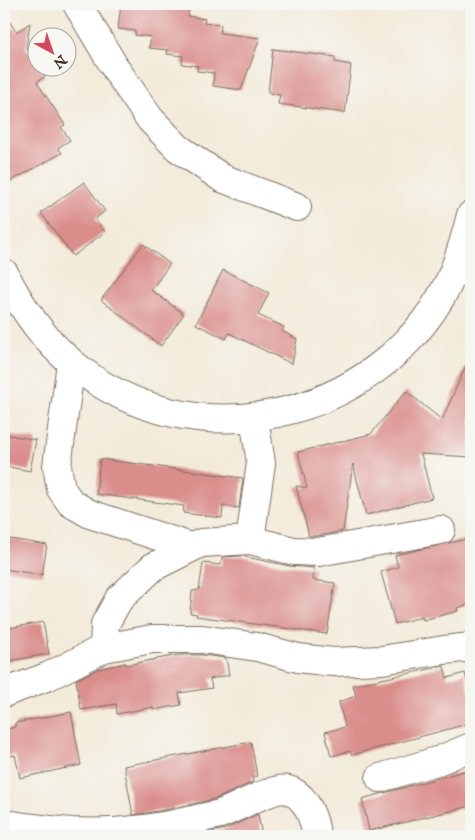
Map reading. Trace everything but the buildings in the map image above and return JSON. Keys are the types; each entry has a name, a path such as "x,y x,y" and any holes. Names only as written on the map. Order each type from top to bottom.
{"street":[{"path":"77,4 117,71 150,119 178,148 222,178 297,207"},
{"path":"4,273 16,296 34,323 71,363 106,387 166,412 198,417 254,418 295,410 327,398 356,383 384,364 408,341 429,315 447,286 460,256 471,215"},
{"path":"71,363 57,466 62,489 71,503 90,514 191,547"},
{"path":"250,540 261,463 254,418"},
{"path":"104,648 105,624 119,599 153,567 201,543 250,540 294,551 318,552 441,530"},
{"path":"4,693 49,676 104,648 152,639 202,639 257,647 298,658 333,662 382,660 471,647"},
{"path":"380,778 440,760 471,746"},
{"path":"4,824 72,832 118,832 172,825 220,814 272,791 287,790 298,796 309,809 316,836"}]}
